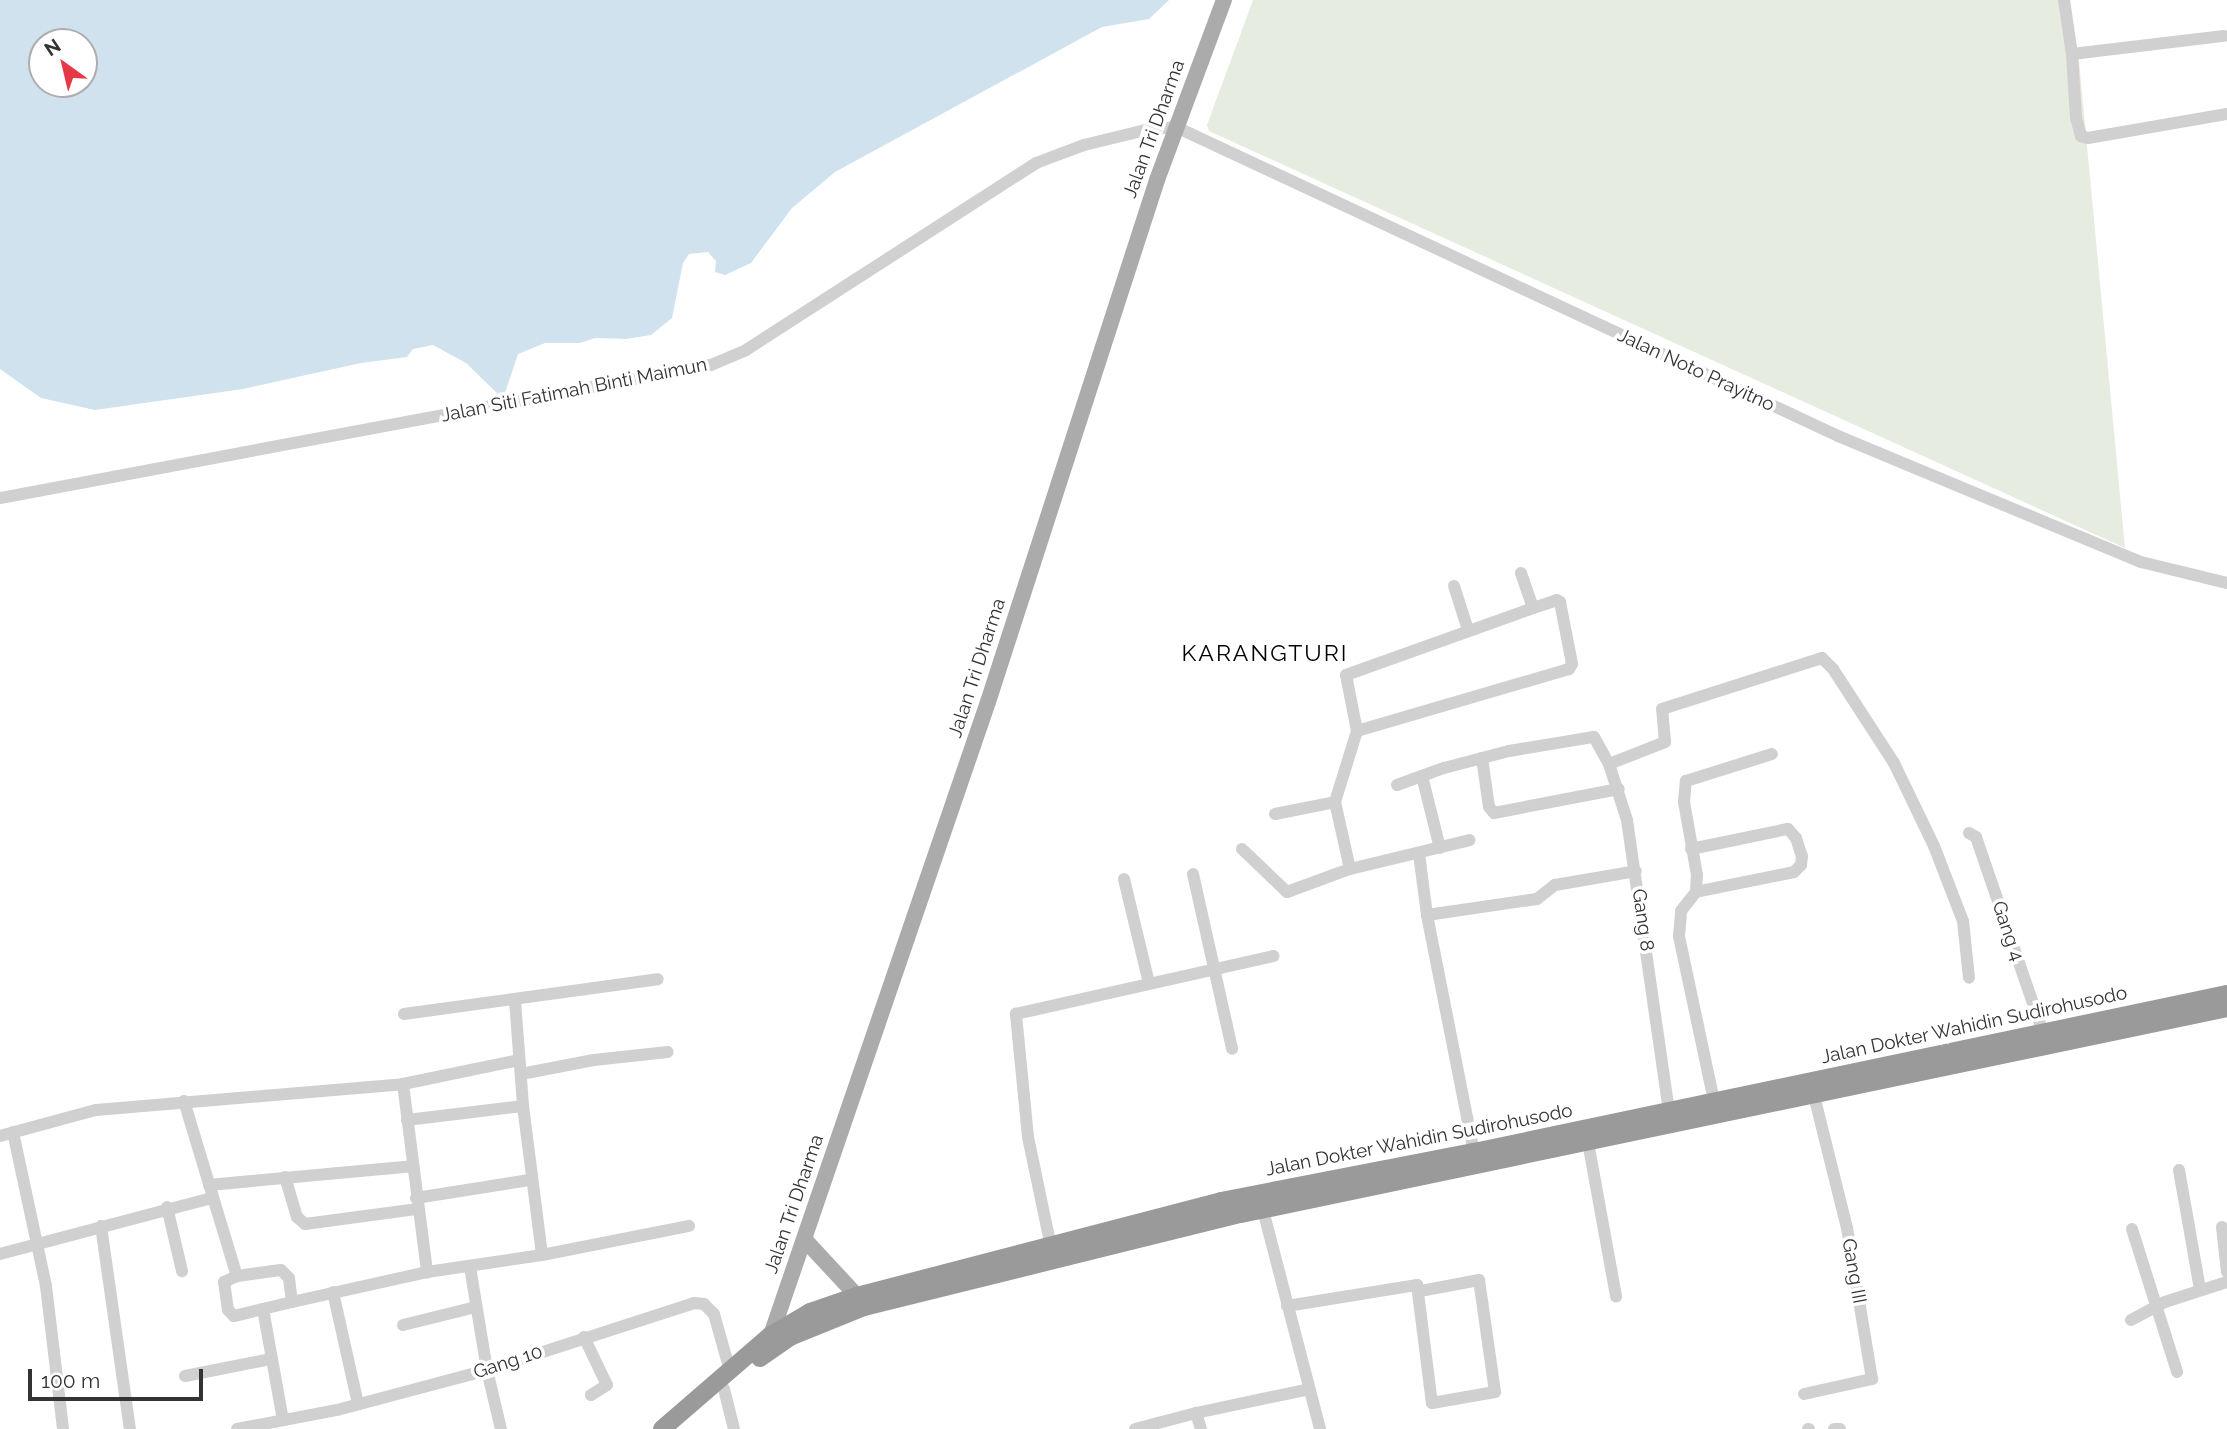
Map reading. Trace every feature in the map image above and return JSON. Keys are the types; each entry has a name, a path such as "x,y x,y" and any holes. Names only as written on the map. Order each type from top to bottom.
{"highway":[{"name":"Jalan Dokter Wahidin Sudirohusodo","path":"861,1302 1263,1210 1588,1142 1715,1108 2227,994"},
{"name":"Jalan Dokter Wahidin Sudirohusodo","path":"662,1429 730,1371 771,1342 830,1319 861,1302 1221,1201 1669,1111 1814,1096 2227,1008"},
{"name":"Jalan Dokter Wahidin Sudirohusodo","path":"677,1429 724,1389 771,1342"}],"main road":[{"name":"Jalan Tri Dharma","path":"771,1342 988,702 1176,127 1224,0"},
{"path":"805,1240 861,1302"}],"street":[{"path":"2064,0 2072,54 2076,118 2078,131 2085,138 2227,114"},
{"path":"2072,54 2224,36"},
{"name":"Jalan Siti Fatimah Binti Maimun","path":"0,498 711,365 746,350 1036,163 1084,145 1146,130 1176,127"},
{"name":"Jalan Noto Prayitno","path":"1176,127 1838,436 2141,562 2227,583"},
{"path":"1521,573 1533,608"},
{"path":"1454,586 1468,631"},
{"path":"1350,869 1335,802 1357,731 1346,675 1533,608 1557,600 1560,602 1572,664 1569,669 1357,731"},
{"path":"1609,764 1665,742 1662,709 1822,658 1833,669 1894,763 1934,846 1963,921 1969,978"},
{"name":"Gang 8","path":"1482,758 1592,735 1609,764 1619,789 1636,871 1669,1111"},
{"path":"1696,892 1684,802 1686,781 1772,754"},
{"path":"1397,785 1482,758 1489,807 1494,813 1619,789"},
{"path":"1422,776 1440,848"},
{"path":"1275,814 1335,802"},
{"path":"1691,849 1788,829 1796,838 1802,856 1801,865 1794,872 1696,892 1681,911 1679,936 1715,1108"},
{"name":"Gang 4","path":"1969,833 1976,837 2043,1033"},
{"path":"1242,849 1285,892 1350,869 1469,840"},
{"path":"1419,854 1427,915 1474,1152"},
{"path":"1427,915 1537,899 1555,886 1636,871"},
{"path":"1193,874 1232,1049"},
{"path":"1125,879 1149,983"},
{"path":"1051,1247 1028,1137 1016,1014 1274,956"},
{"path":"404,1014 515,1001 658,979"},
{"path":"515,1001 530,1180 542,1255"},
{"path":"521,1074 594,1060 668,1052"},
{"path":"0,1136 96,1110 403,1084 519,1060"},
{"path":"403,1084 427,1272"},
{"name":"Gang III","path":"1804,1394 1872,1379 1847,1228 1814,1096"},
{"path":"184,1101 237,1276"},
{"path":"407,1120 523,1106"},
{"path":"13,1132 39,1241 63,1429"},
{"path":"1588,1142 1616,1296"},
{"path":"0,1254 167,1207 210,1191 285,1177 412,1166"},
{"path":"2179,1170 2200,1289"},
{"path":"285,1177 297,1217 305,1224 530,1180"},
{"path":"167,1207 182,1270"},
{"path":"1263,1210 1320,1429"},
{"path":"101,1226 130,1429"},
{"path":"292,1301 289,1278 281,1270 237,1276 224,1282 229,1312 236,1316 427,1272 542,1255 689,1226"},
{"path":"2222,1227 2227,1272"},
{"path":"2132,1229 2177,1372"},
{"path":"470,1266 487,1370 501,1429"},
{"path":"1287,1306 1415,1284 1421,1291 1432,1403 1495,1392 1479,1280 1421,1291"},
{"path":"2131,1320 2200,1289 2227,1282"},
{"path":"333,1292 358,1404"},
{"name":"Gang 10","path":"237,1429 292,1422 487,1370 694,1303 704,1304 714,1314 730,1371"},
{"path":"404,1325 476,1307"},
{"path":"263,1309 271,1359 292,1422"},
{"path":"584,1337 607,1385 591,1395"},
{"path":"185,1376 271,1359"},
{"path":"724,1389 734,1429"},
{"path":"1135,1429 1310,1389"},
{"path":"1196,1413 1201,1429"},
{"path":"1834,1429 1840,1429"}],"shaded area":[{"path":"1253,0 2068,0 2079,61 2125,548 1209,131 1207,125"}],"water":[{"path":"0,0 1169,0 1149,19 1102,27 835,172 792,208 751,263 725,275 715,272 716,261 708,252 689,254 683,263 672,318 651,335 626,339 595,338 580,343 545,343 518,354 505,393 498,394 466,363 433,345 413,349 407,357 361,363 243,389 95,410 41,398 0,369"}],"district":[{"name":"KARANGTURI","path":"1265,653"}]}
